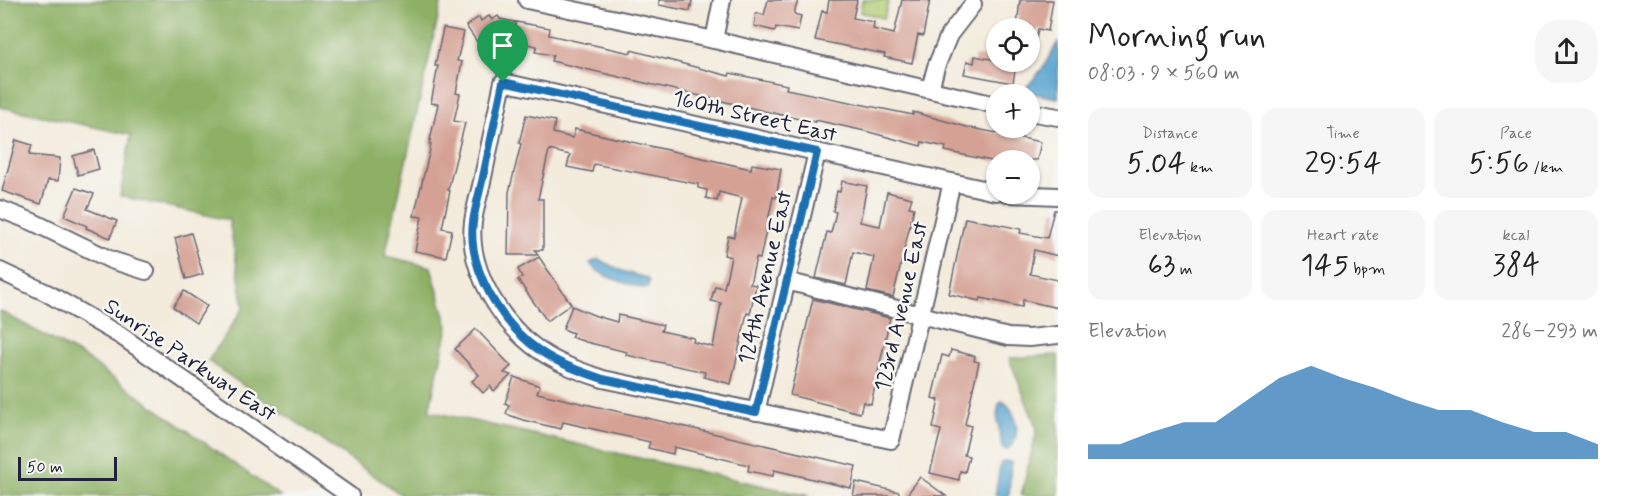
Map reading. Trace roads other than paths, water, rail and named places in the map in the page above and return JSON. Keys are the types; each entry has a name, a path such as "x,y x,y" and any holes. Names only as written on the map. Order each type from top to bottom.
{"street":[{"path":"527,0 986,103"},
{"path":"714,40 722,0"},
{"path":"930,89 949,35 973,4"},
{"name":"160th Street East","path":"756,412 603,379 581,372 540,351 516,330 497,308 477,265 473,224 503,82 986,190"},
{"path":"1040,114 1058,117"},
{"name":"124th Avenue East","path":"756,412 817,152"},
{"name":"123rd Avenue East","path":"756,412 891,440 952,182"},
{"path":"1040,195 1058,196"},
{"path":"0,209 33,222 111,260 146,271"},
{"name":"Sunrise Parkway East","path":"0,271 46,293 121,336 350,496"},
{"path":"786,281 1008,337 1029,338 1058,335"}],"water":[{"path":"1058,42 1058,98 1040,95 1040,84 1029,84 1042,69"},
{"path":"598,259 622,271 646,278 649,281 648,287 645,289 631,285 599,272 590,263"},
{"path":"1002,401 1012,411 1016,425 1015,440 1006,450 1002,448 997,415 999,404"},
{"path":"1006,461 1011,462 1009,496 995,496 1000,466"}]}
